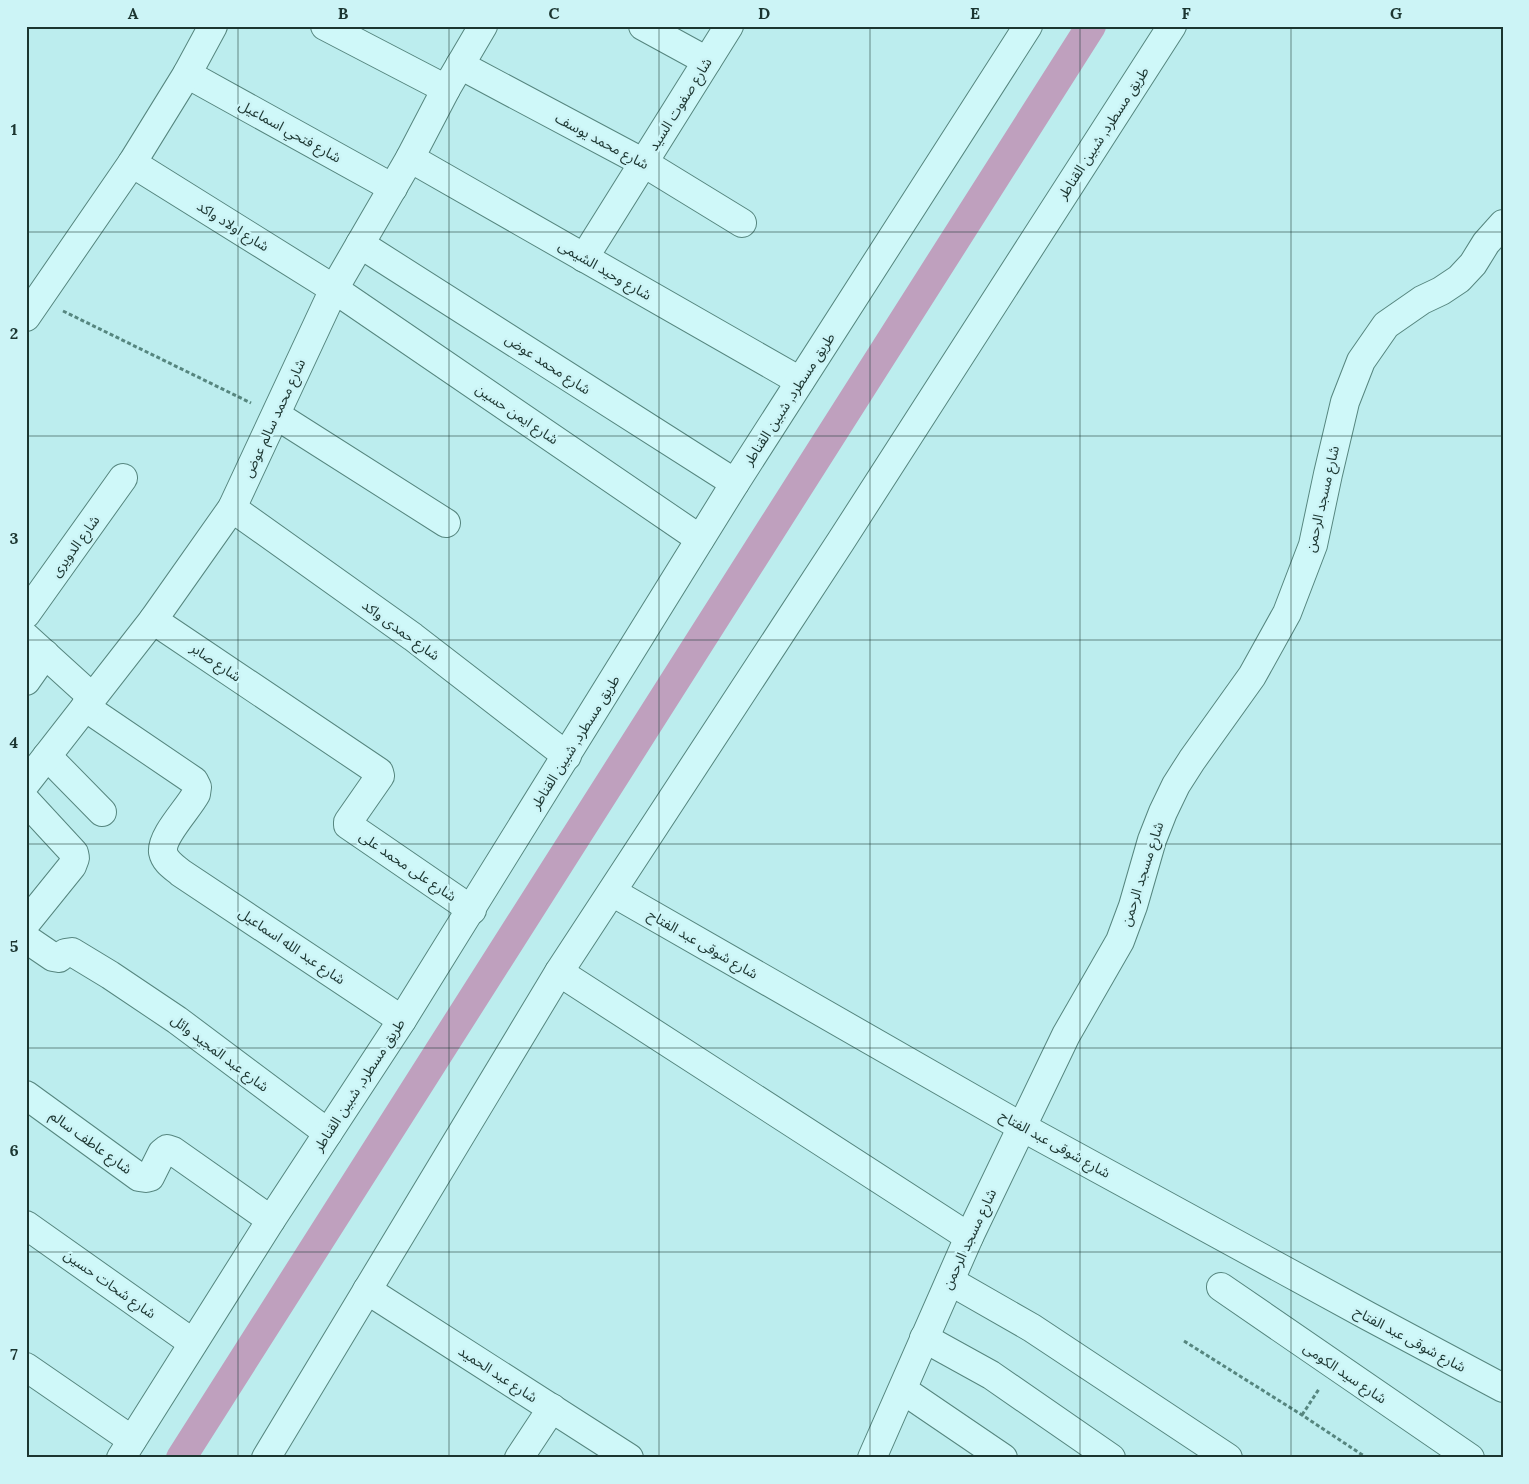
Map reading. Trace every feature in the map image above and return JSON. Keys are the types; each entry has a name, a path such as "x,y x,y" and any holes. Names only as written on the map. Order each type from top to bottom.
{"street":[{"path":"32,308 132,163 213,26"},
{"path":"324,26 446,89"},
{"name":"شارع محمد سالم عوض","path":"26,784 153,620 232,508 334,289 410,158 446,89 483,26"},
{"path":"643,26 707,61"},
{"name":"شارع صفوت السيد","path":"584,258 728,26"},
{"name":"طريق مسطرد, شبين القناطر","path":"127,1449 271,1220 472,910 735,483 1028,26"},
{"name":"طريق مسطرد, شبين القناطر","path":"266,1458 559,972 846,532 1172,26"},
{"name":"شارع محمد يوسف","path":"460,65 644,163 742,223"},
{"name":"شارع فتحي اسماعيل","path":"186,74 393,188"},
{"name":"شارع وحيد الشيمى","path":"410,158 800,381"},
{"name":"شارع اولاد واكد","path":"132,163 334,289"},
{"name":"شارع مسجد الرحمن","path":"874,1457 969,1237 1066,1035 1120,941 1133,906 1152,840 1163,812 1192,760 1252,676 1287,613 1313,545 1345,402 1361,361 1386,325 1422,300 1441,291 1459,279 1473,264 1486,243 1503,224"},
{"name":"شارع محمد عوض","path":"360,244 735,483"},
{"name":"شارع ايمن حسين","path":"334,289 700,539"},
{"path":"276,415 446,523"},
{"name":"شارع الدويرى","path":"26,614 123,478"},
{"name":"شارع حمدى واكد","path":"232,508 413,638 567,756"},
{"name":"شارع صابر","path":"153,620 279,704"},
{"path":"35,646 88,702"},
{"path":"26,681 35,646"},
{"name":"شارع عبد الله اسماعيل","path":"88,702 194,781 197,787 196,794 164,844 163,854 168,862 181,873 402,1020"},
{"name":"شارع على محمد على","path":"279,704 380,772 380,776 348,822 348,825 472,910"},
{"path":"48,756 102,812"},
{"path":"26,801 74,853 75,858 72,866 26,923"},
{"name":"شارع شوقى عبد الفتاح","path":"612,892 1022,1127 1503,1388"},
{"name":"شارع عبد المجيد وائل","path":"26,937 53,957 59,958 65,953 72,952 110,975 177,1020 328,1133"},
{"path":"559,972 969,1237"},
{"name":"شارع عاطف سالم","path":"26,1095 139,1177 150,1177 162,1153 167,1150 173,1151 271,1220"},
{"name":"شارع شحات حسين","path":"26,1225 193,1343"},
{"path":"950,1281 1032,1328 1228,1458"},
{"name":"شارع سيد الكومى","path":"1221,1287 1470,1458"},
{"name":"شارع عبد الحميد","path":"368,1290 629,1458"},
{"path":"924,1338 991,1375 1112,1458"},
{"path":"26,1367 127,1449"},
{"path":"903,1390 1003,1458"},
{"path":"519,1458 552,1408"}],"path":[{"path":"32,308 276,415"},
{"path":"1184,1341 1367,1458"}],"waterway":[{"path":"181,1458 1091,26"}]}
